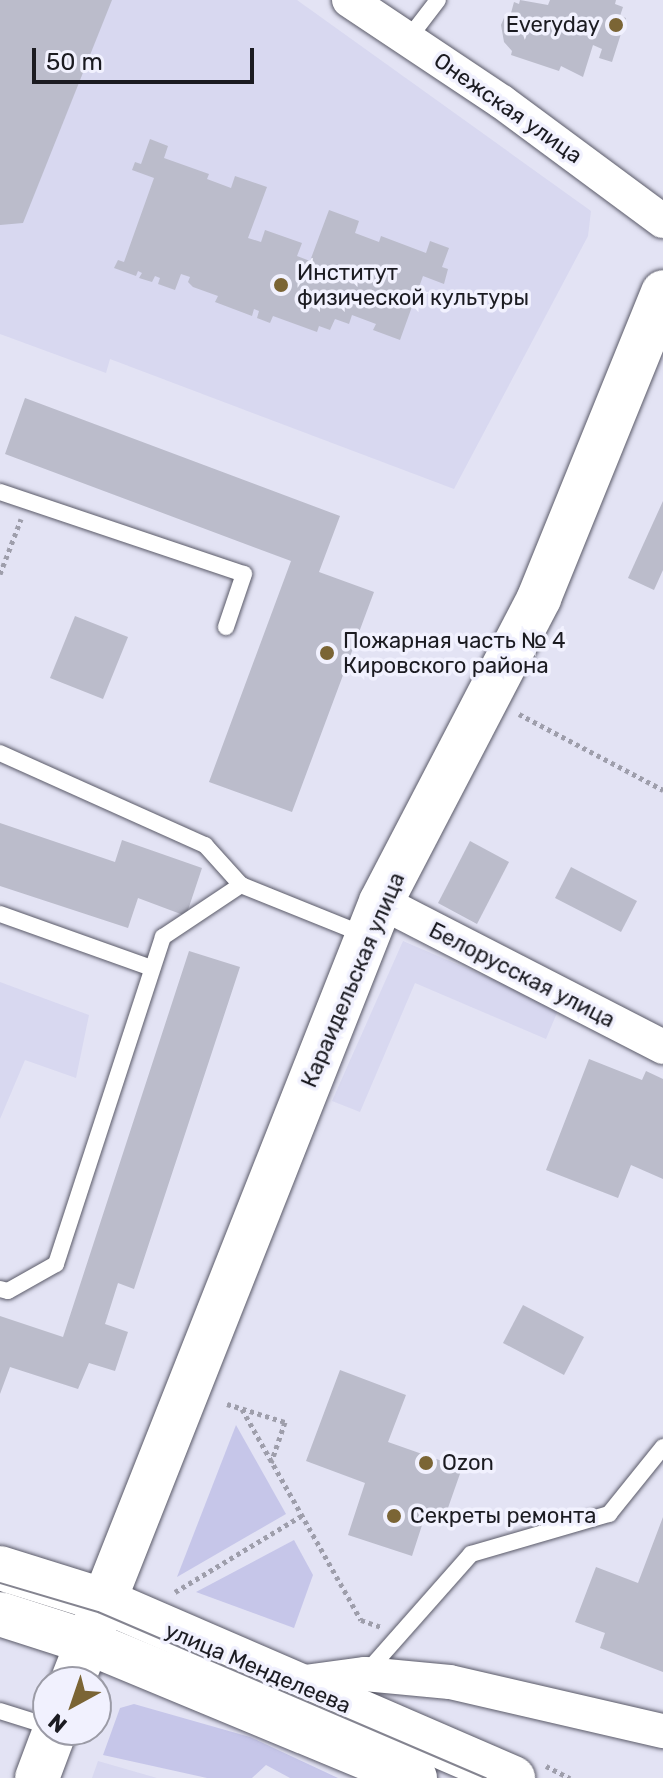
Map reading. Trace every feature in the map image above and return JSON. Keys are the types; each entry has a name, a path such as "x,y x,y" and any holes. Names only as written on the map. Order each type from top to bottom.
{"street":[{"name":"Онежская улица","path":"349,0 502,102 663,221"},
{"name":"Караидельская улица","path":"80,1662 102,1600 375,919 539,598 663,292"},
{"name":"Белорусская улица","path":"375,919 663,1047"},
{"name":"улица Менделеева","path":"0,1568 102,1600 415,1778"},
{"name":"улица Менделеева","path":"0,1614 80,1662 280,1700 513,1778"},
{"path":"280,1700 365,1674 450,1682 663,1731"},
{"path":"37,1778 49,1746"}],"lane":[{"path":"408,39 438,0"},
{"path":"0,492 244,574 226,627"},
{"path":"0,753 205,845 241,885 375,919"},
{"path":"0,1289 8,1291 56,1264 163,937 241,885"},
{"path":"0,914 152,968"},
{"path":"365,1674 471,1554 609,1514 663,1447"},
{"path":"0,1711 32,1721"}],"path":[{"path":"0,574 27,502"},
{"path":"487,697 663,790"},
{"path":"227,1404 285,1422 270,1464"},
{"path":"242,1409 270,1464 361,1620 401,1634"},
{"path":"171,1595 301,1516"}],"shaded area":[{"name":"Институт физической культуры","path":"0,0 297,0 591,211 588,236 454,489 110,359 106,373 0,334"},
{"path":"403,941 559,1008 546,1039 415,983 360,1112 332,1101"},
{"path":"0,982 89,1015 76,1078 25,1060 0,1119"},
{"path":"236,1425 286,1514 177,1577"},
{"path":"294,1540 313,1575 294,1628 196,1592"},
{"path":"134,1704 250,1737 338,1778 290,1778 266,1765 252,1778 207,1778 103,1755 106,1746 112,1746 112,1730 120,1708"},
{"path":"98,1761 157,1778 92,1778"}],"building":[{"path":"0,0 112,0 23,223 0,225"},
{"path":"520,0 548,5 550,0 616,0 615,4 623,7 620,16 626,18 612,62 599,58 602,49 593,45 583,77 561,66 559,71 511,55 512,51 504,42 501,25 506,13 511,13 514,2 519,4"},
{"path":"150,139 168,146 164,158 209,174 207,179 231,188 235,176 267,187 248,238 261,242 265,230 302,243 297,256 310,261 329,210 359,221 355,233 379,242 381,236 426,253 430,241 449,248 442,267 448,269 444,284 423,276 400,340 373,330 376,324 352,315 349,324 335,319 330,330 319,326 317,332 273,316 270,323 257,318 259,311 254,309 252,316 215,302 218,296 193,287 188,282 190,277 181,274 175,290 158,284 160,278 155,276 152,282 139,278 142,273 138,271 136,276 114,268 118,260 124,262 154,178 132,170 135,162 141,164"},
{"path":"25,398 340,516 319,572 374,592 292,812 209,782 291,561 5,454"},
{"path":"663,501 663,570 654,590 628,578"},
{"path":"75,616 128,637 103,699 50,678"},
{"path":"0,823 115,862 122,840 202,868 186,916 138,898 128,928 0,886"},
{"path":"470,841 509,862 477,924 438,903"},
{"path":"571,867 637,901 621,932 555,898"},
{"path":"189,951 240,967 134,1289 118,1283 105,1324 128,1332 115,1371 89,1363 78,1389 10,1367 0,1394 0,1316 63,1337"},
{"path":"589,1059 642,1080 646,1071 663,1079 663,1179 631,1165 618,1198 546,1170"},
{"path":"523,1305 584,1337 564,1375 503,1343"},
{"path":"340,1370 406,1395 388,1442 462,1468 442,1525 424,1519 412,1556 348,1535 365,1483 306,1461"},
{"path":"663,1517 663,1672 600,1648 605,1633 575,1622 596,1567 638,1583"}],"tram line":[{"path":"0,1583 98,1612 486,1778"}],"place":[{"name":"Everyday","path":"616,25"},
{"name":"Институт физической культуры","path":"281,285"},
{"name":"Пожарная часть № 4 Кировского района","path":"327,653"},
{"name":"Ozon","path":"426,1463"},
{"name":"Секреты ремонта","path":"394,1516"}]}
